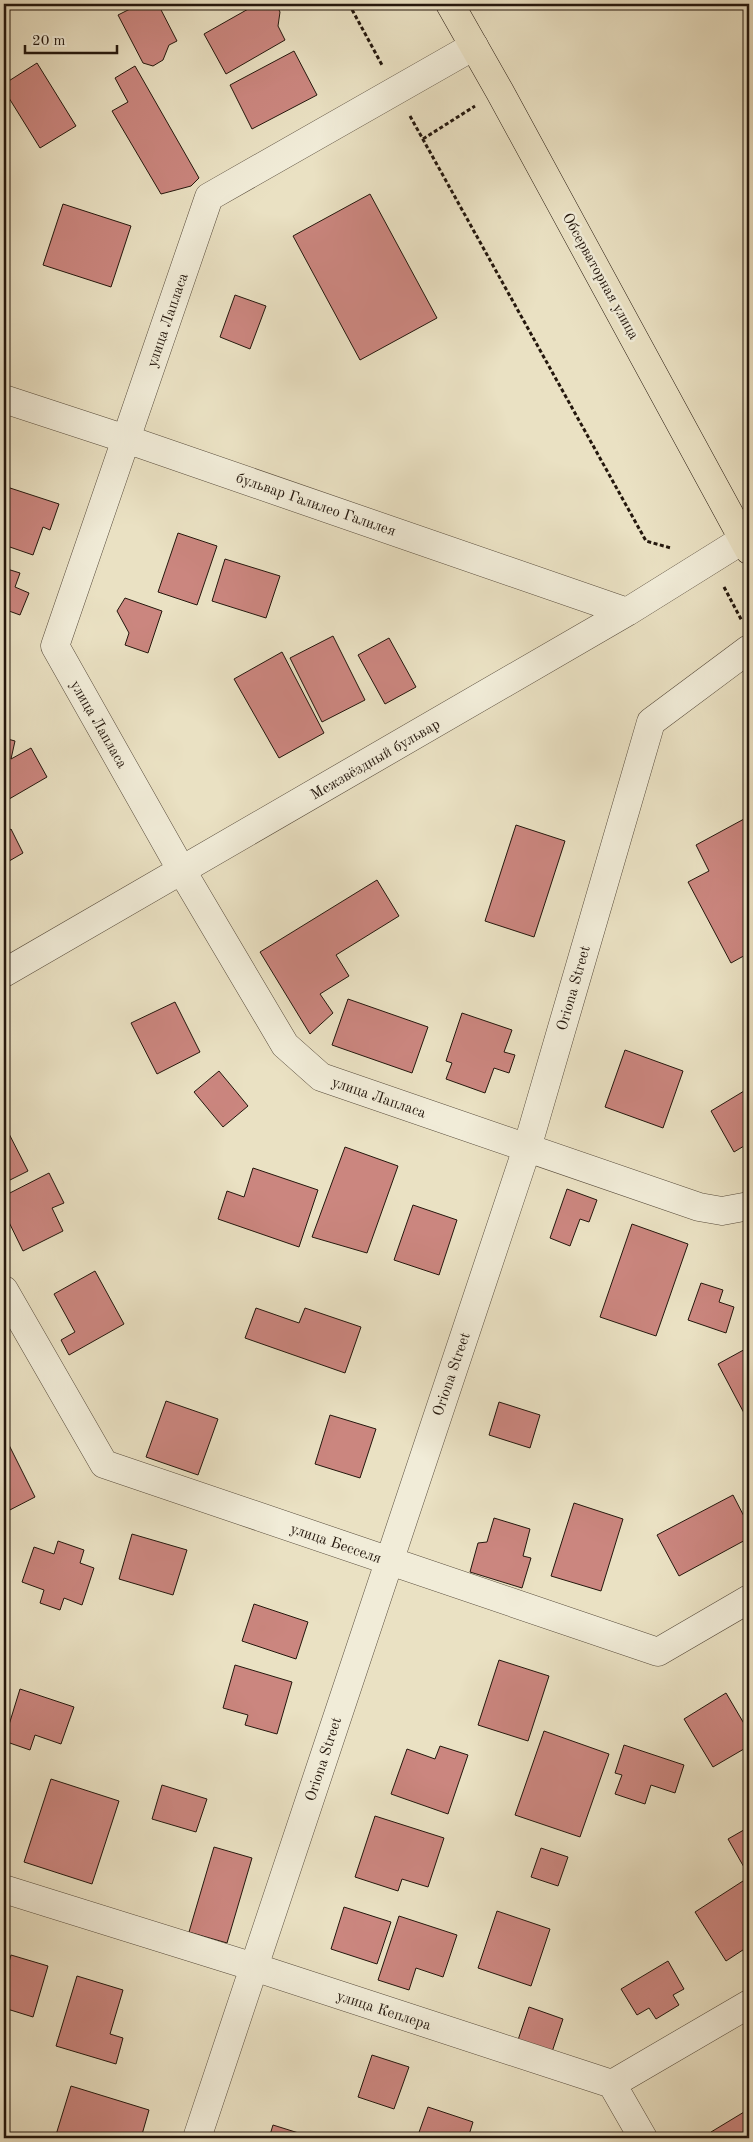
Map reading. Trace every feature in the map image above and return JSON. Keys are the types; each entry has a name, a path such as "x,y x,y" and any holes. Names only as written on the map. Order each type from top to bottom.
{"main road":[{"name":"Обсерваторная улица","path":"450,4 500,92 746,544"}],"street":[{"name":"улица Лапласа","path":"474,46 209,197 54,646 182,871 286,1046 321,1077 699,1207 722,1211 749,1206"},
{"name":"бульвар Галилео Галилея","path":"4,398 627,612"},
{"name":"Межзвёздный бульвар","path":"4,973 627,612 710,560 746,544"},
{"name":"Oriona Street","path":"197,2138 527,1148 651,722 747,637"},
{"name":"улица Бесселя","path":"4,1290 104,1464 658,1652 749,1599"},
{"name":"улица Кеплера","path":"4,1889 254,1967 612,2084"},
{"path":"643,2138 612,2084 749,2004"}],"path":[{"path":"349,4 646,541 710,560 747,637"},
{"path":"422,138 500,92"}],"building":[{"path":"140,4 158,4 177,41 169,45 163,60 153,66 143,63 118,15"},
{"path":"257,4 276,4 280,12 278,26 285,40 226,74 204,34"},
{"path":"294,51 317,95 252,129 230,85"},
{"path":"37,63 76,126 40,148 4,90 4,84"},
{"path":"135,66 199,178 191,186 161,194 112,111 128,102 115,78"},
{"path":"370,194 437,318 360,360 293,236"},
{"path":"63,204 131,226 111,287 43,265"},
{"path":"235,295 266,306 250,349 220,337"},
{"path":"7,487 59,504 50,530 43,527 33,555 4,545 4,495"},
{"path":"178,533 217,546 197,605 158,592"},
{"path":"225,559 280,576 266,618 212,601"},
{"path":"4,568 20,573 15,587 29,593 20,615 9,611 4,625"},
{"path":"125,598 162,611 148,653 125,645 129,633 117,611"},
{"path":"333,636 365,700 322,722 290,658"},
{"path":"389,638 416,687 385,704 358,655"},
{"path":"282,652 324,733 279,758 234,679"},
{"path":"4,738 15,741 11,759 31,748 47,777 4,802"},
{"path":"744,819 749,830 749,953 731,963 688,882 709,871 696,845"},
{"path":"516,825 565,841 534,937 485,921"},
{"path":"11,829 23,853 4,864 4,833"},
{"path":"377,880 399,916 336,955 349,976 320,994 333,1013 310,1034 260,952"},
{"path":"348,999 428,1027 412,1073 332,1045"},
{"path":"175,1002 200,1052 157,1074 131,1023"},
{"path":"462,1013 512,1030 504,1052 515,1055 509,1073 494,1068 485,1093 446,1079 452,1063 446,1061"},
{"path":"625,1050 683,1071 663,1128 605,1107"},
{"path":"219,1071 248,1106 223,1127 194,1092"},
{"path":"749,1088 749,1143 734,1152 711,1111"},
{"path":"4,1124 28,1171 4,1183"},
{"path":"345,1147 398,1166 367,1253 312,1237"},
{"path":"253,1168 318,1190 299,1247 218,1219 227,1191 244,1197"},
{"path":"49,1173 64,1203 52,1208 63,1231 23,1251 4,1212 4,1196"},
{"path":"567,1189 597,1200 589,1222 580,1219 570,1246 550,1238"},
{"path":"413,1205 457,1220 439,1275 394,1260"},
{"path":"632,1224 688,1244 656,1336 600,1317"},
{"path":"95,1271 124,1324 69,1355 61,1340 75,1332 54,1294"},
{"path":"701,1283 723,1290 719,1302 734,1307 726,1333 688,1320"},
{"path":"256,1308 299,1323 305,1308 361,1327 345,1373 245,1338"},
{"path":"749,1347 749,1410 744,1413 718,1364"},
{"path":"166,1401 218,1419 198,1475 146,1457"},
{"path":"499,1402 540,1415 530,1448 489,1435"},
{"path":"330,1415 376,1429 360,1478 315,1464"},
{"path":"9,1445 35,1497 4,1513 4,1448"},
{"path":"733,1495 749,1526 749,1538 679,1576 657,1535"},
{"path":"574,1503 623,1519 601,1591 551,1576"},
{"path":"494,1518 530,1529 523,1556 531,1558 522,1588 470,1572 478,1543 487,1542"},
{"path":"132,1534 187,1550 173,1595 119,1579"},
{"path":"58,1541 84,1550 80,1563 94,1568 82,1605 64,1598 60,1610 40,1603 44,1590 22,1582 34,1547 54,1554"},
{"path":"254,1604 308,1622 296,1659 242,1641"},
{"path":"499,1660 549,1676 528,1741 478,1725"},
{"path":"235,1665 292,1682 277,1734 245,1725 248,1715 223,1708"},
{"path":"20,1689 74,1707 61,1744 35,1735 30,1750 4,1741"},
{"path":"726,1693 749,1732 749,1746 713,1767 684,1719"},
{"path":"544,1731 609,1754 580,1837 515,1815"},
{"path":"624,1745 684,1765 675,1793 651,1785 645,1804 615,1794 622,1775 615,1773"},
{"path":"440,1746 468,1755 448,1814 391,1794 407,1749 435,1759"},
{"path":"51,1779 119,1801 92,1884 24,1862"},
{"path":"162,1785 207,1799 196,1832 152,1819"},
{"path":"375,1816 444,1838 428,1887 402,1879 398,1891 355,1877"},
{"path":"749,1827 749,1876 728,1839"},
{"path":"214,1847 252,1858 227,1943 189,1932"},
{"path":"541,1848 568,1857 558,1886 531,1877"},
{"path":"743,1881 749,1892 749,1946 726,1961 695,1912"},
{"path":"344,1907 391,1922 377,1964 331,1949"},
{"path":"497,1911 550,1929 531,1986 478,1968"},
{"path":"399,1916 457,1935 443,1977 416,1968 409,1990 378,1980"},
{"path":"11,1955 48,1966 33,2017 4,2008 4,1979"},
{"path":"668,1961 684,1989 673,1995 679,2005 656,2019 649,2008 637,2015 621,1989"},
{"path":"77,1976 123,1990 110,2034 123,2038 116,2064 56,2046"},
{"path":"529,2007 563,2019 551,2055 517,2043"},
{"path":"372,2055 409,2067 394,2109 358,2097"},
{"path":"71,2086 149,2110 141,2138 55,2138"},
{"path":"428,2107 473,2122 468,2138 417,2138"},
{"path":"749,2109 749,2138 715,2138 711,2132"},
{"path":"273,2125 305,2135 304,2138 269,2138"},
{"path":"501,2133 515,2138 499,2138"}]}
